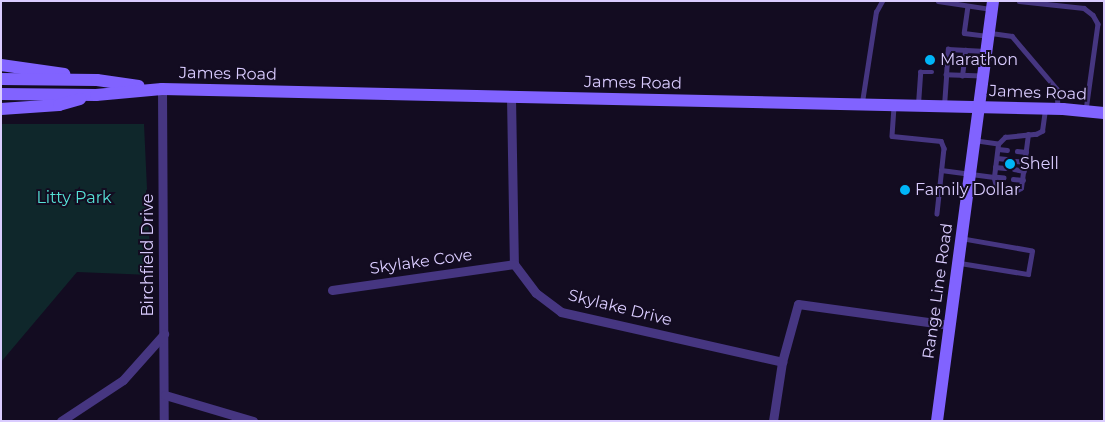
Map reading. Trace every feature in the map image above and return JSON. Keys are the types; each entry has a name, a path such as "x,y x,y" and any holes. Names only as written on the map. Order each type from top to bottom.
{"main road":[{"name":"Range Line Road","path":"937,421 993,5"},
{"path":"1,65 40,69 88,80"},
{"name":"James Road","path":"1,79 88,80 162,89 944,106 1051,109 1104,113"},
{"name":"James Road","path":"1,94 96,94 162,89"},
{"path":"1,109 59,105 96,94"}],"street":[{"name":"Birchfield Drive","path":"162,89 164,421"},
{"path":"511,97 514,264"},
{"name":"Skylake Cove","path":"332,290 514,264"},
{"name":"Skylake Drive","path":"514,264 536,293 561,312 782,362"},
{"path":"773,421 782,362 798,304 950,325"},
{"path":"61,421 123,380 164,334"},
{"path":"165,395 253,421"}],"lane":[{"path":"862,104 876,12 882,1"},
{"path":"938,1 968,6 993,5"},
{"path":"1019,1 1084,8 1093,15 1098,24 1086,111"},
{"path":"1084,8 1085,1"},
{"path":"968,6 964,33 1012,36 1057,89 1042,131 1005,137 998,146 994,177 996,184 1001,188 1017,190 1021,188 1028,134"},
{"path":"944,106 944,84 948,49 987,51"},
{"path":"962,76 965,50"},
{"path":"918,106 920,72 932,72"},
{"path":"945,73 962,76 984,76"},
{"path":"919,84 926,84"},
{"path":"894,105 892,136 942,141 944,148 937,214"},
{"path":"975,141 1008,150"},
{"path":"1017,151 1026,152"},
{"path":"997,158 1006,159"},
{"path":"1016,161 1025,162"},
{"path":"996,167 1005,168"},
{"path":"942,170 1004,178"},
{"path":"1014,170 1024,171"},
{"path":"1013,179 1023,180"},
{"path":"959,262 1028,274 1032,251 962,239"}],"green space":[{"name":"Litty Park","path":"1,124 144,124 151,275 77,272 1,362"}],"place":[{"name":"Marathon","path":"930,60"},
{"name":"Shell","path":"1010,164"},
{"name":"Family Dollar","path":"905,190"}]}
